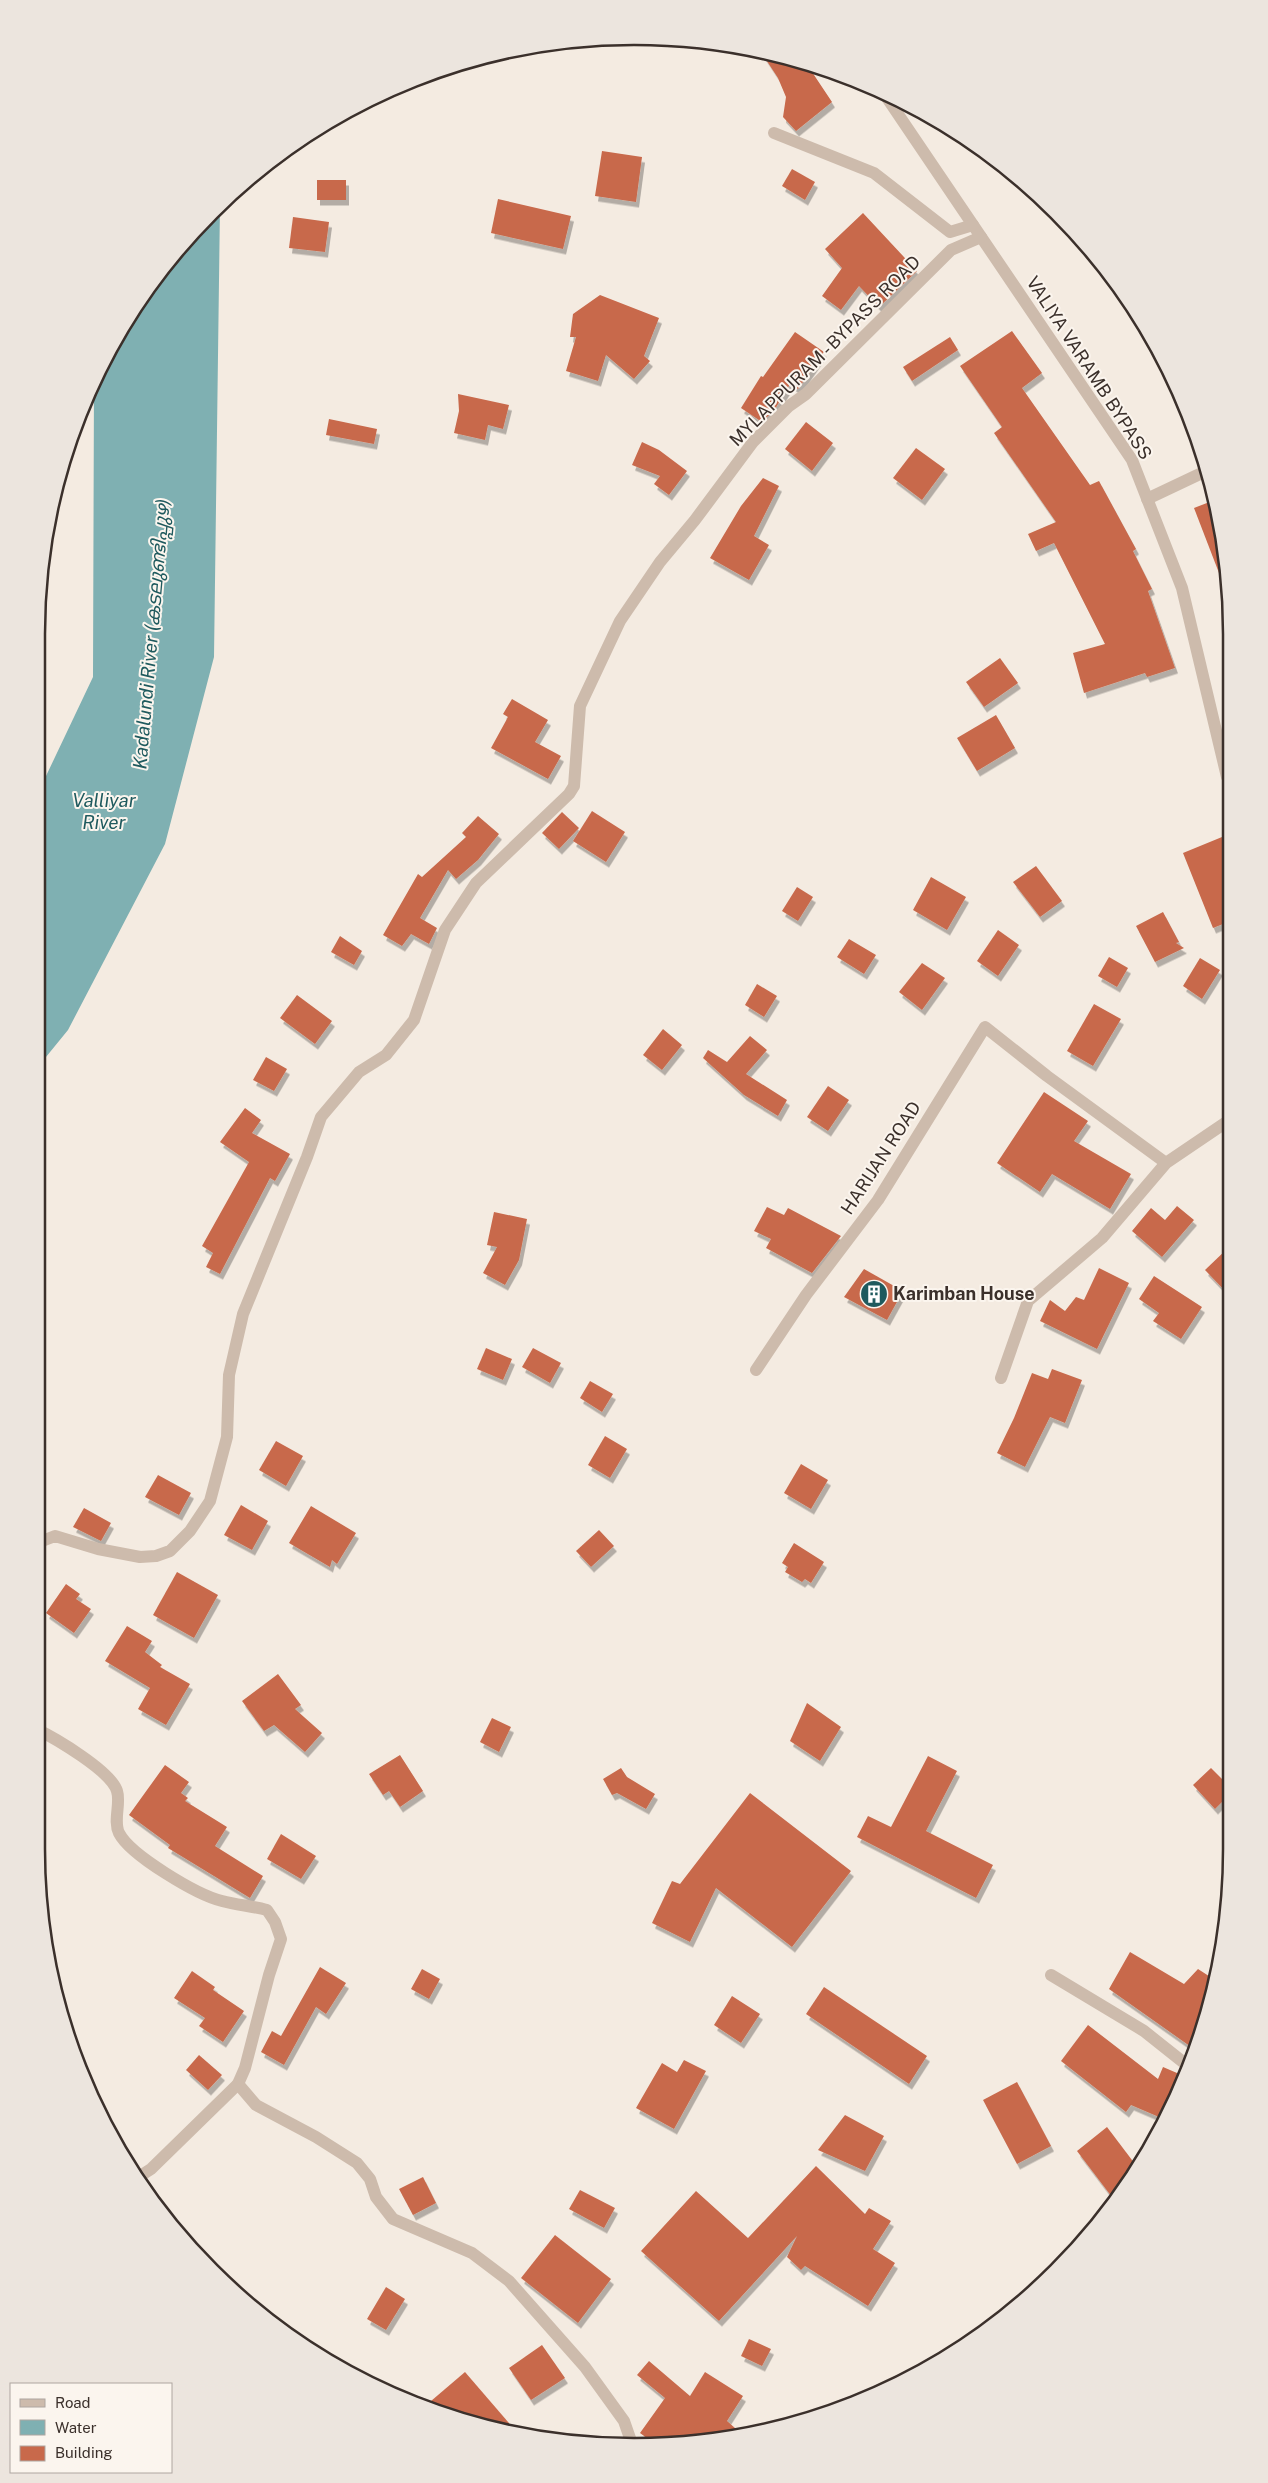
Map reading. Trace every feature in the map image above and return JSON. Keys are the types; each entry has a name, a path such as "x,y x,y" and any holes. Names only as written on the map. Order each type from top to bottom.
{"street":[{"name":"VALIYA VARAMB BYPASS","path":"891,104 1132,460 1182,588 1223,761"},
{"path":"774,133 874,173 950,232 973,225"},
{"name":"MYLAPPURAM - BYPASS ROAD","path":"45,1540 55,1536 98,1549 140,1557 156,1556 170,1551 190,1531 210,1501 227,1437 229,1375 243,1314 307,1157 321,1116 359,1072 386,1056 414,1020 446,930 476,883 570,794 574,786 580,706 620,621 660,562 695,520 754,442 789,406 806,394 951,250 981,237"},
{"path":"1147,499 1201,474"},
{"name":"HARIJAN ROAD","path":"756,1370 806,1295 878,1200 985,1027 1047,1076 1166,1163"},
{"path":"1001,1378 1028,1301 1102,1238 1166,1163 1223,1123"},
{"path":"45,1734 87,1760 108,1778 117,1790 118,1831 133,1852 195,1891 221,1901 267,1910 275,1922 281,1938 269,1975 245,2068 238,2084 143,2174"},
{"path":"1051,1975 1144,2031 1183,2062"},
{"path":"238,2084 256,2105 316,2136 357,2163 370,2179 376,2196 393,2219 472,2254 509,2281 585,2367 624,2421 630,2438"}],"water":[{"name":"Valliyar River","path":"220,216 214,657 165,844 68,1030 45,1058 45,778 93,677 94,400 124,339 144,307 191,246"}],"building":[{"path":"766,60 813,73 832,102 796,131 783,117 786,97 778,78"},
{"path":"602,151 642,157 636,202 595,196"},
{"path":"792,169 815,182 805,200 782,186"},
{"path":"317,180 346,180 346,200 317,200"},
{"path":"498,199 571,216 563,249 491,233"},
{"path":"863,213 917,271 879,307 859,286 841,310 822,296 842,268 825,249"},
{"path":"293,217 329,222 325,252 289,248"},
{"path":"600,295 659,318 644,356 650,361 634,379 606,355 598,381 566,371 576,337 570,337 573,314"},
{"path":"1012,331 1042,373 1022,388 1090,485 1099,481 1136,549 1133,551 1152,589 1148,591 1175,668 1147,677 1145,673 1084,693 1073,653 1105,644 1054,543 1036,551 1028,534 1056,522 994,433 1002,427 960,366"},
{"path":"795,332 824,352 798,389 790,384 775,409 762,422 741,408 761,376 763,377"},
{"path":"950,337 958,350 912,381 903,367"},
{"path":"458,394 509,405 503,429 488,425 485,440 454,433 459,411"},
{"path":"329,419 377,429 374,444 326,435"},
{"path":"806,422 833,443 812,471 785,449"},
{"path":"642,442 659,450 687,471 669,495 654,484 660,476 632,465"},
{"path":"916,448 945,469 922,500 893,478"},
{"path":"763,478 779,486 754,536 769,545 749,580 710,558 741,506"},
{"path":"1208,503 1220,573 1219,573 1194,508"},
{"path":"1000,658 1018,683 984,707 966,682"},
{"path":"512,699 548,720 535,742 561,756 548,779 491,748 508,717 503,714"},
{"path":"996,715 1015,748 977,771 957,738"},
{"path":"592,811 625,832 606,862 573,841"},
{"path":"562,812 579,828 559,849 542,833"},
{"path":"478,816 499,834 478,860 456,879 448,870 420,918 437,928 429,944 411,934 402,946 383,935 418,874 422,877 466,837 462,833"},
{"path":"1222,837 1223,924 1213,928 1183,853"},
{"path":"1036,866 1062,901 1040,917 1013,882"},
{"path":"931,877 966,897 947,930 913,910"},
{"path":"797,887 813,897 798,921 782,911"},
{"path":"1163,912 1179,942 1176,943 1184,948 1155,962 1136,926"},
{"path":"998,930 1019,945 998,976 977,961"},
{"path":"340,936 362,951 354,965 331,952"},
{"path":"849,939 876,955 864,974 837,957"},
{"path":"1109,957 1128,968 1117,987 1098,976"},
{"path":"1200,958 1220,970 1202,999 1183,986"},
{"path":"922,963 945,978 922,1010 899,992"},
{"path":"757,984 777,996 764,1017 745,1005"},
{"path":"297,995 332,1021 315,1044 280,1018"},
{"path":"1094,1004 1121,1019 1093,1066 1067,1051"},
{"path":"663,1029 682,1045 662,1070 643,1055"},
{"path":"750,1036 767,1050 746,1074 787,1100 778,1116 744,1095 703,1058 708,1050 727,1062"},
{"path":"266,1057 287,1069 274,1091 253,1080"},
{"path":"828,1086 849,1100 828,1131 807,1117"},
{"path":"1044,1092 1088,1121 1074,1141 1131,1174 1110,1209 1052,1174 1040,1192 997,1163"},
{"path":"245,1108 261,1120 252,1133 290,1154 275,1181 270,1178 220,1274 206,1267 213,1253 202,1246 249,1162 220,1142"},
{"path":"1177,1206 1194,1220 1162,1257 1132,1231 1151,1208 1165,1220"},
{"path":"767,1207 784,1215 788,1208 841,1236 812,1273 766,1248 771,1239 754,1231"},
{"path":"494,1212 527,1219 519,1260 505,1285 483,1273 497,1247 487,1245"},
{"path":"1223,1253 1223,1289 1205,1270"},
{"path":"1099,1268 1129,1283 1097,1349 1040,1321 1050,1300 1065,1311 1076,1297 1084,1300"},
{"name":"Karimban House","path":"864,1269 903,1291 887,1320 844,1297"},
{"path":"1154,1276 1202,1307 1181,1339 1153,1321 1159,1313 1139,1299"},
{"path":"486,1348 512,1359 503,1380 477,1369"},
{"path":"533,1348 561,1363 550,1383 522,1367"},
{"path":"1052,1369 1082,1380 1065,1423 1050,1417 1025,1467 997,1453 1014,1418 1032,1373 1048,1379"},
{"path":"590,1381 613,1394 602,1412 580,1398"},
{"path":"605,1436 627,1449 610,1478 588,1465"},
{"path":"276,1441 303,1456 286,1486 259,1470"},
{"path":"801,1464 828,1480 811,1509 784,1493"},
{"path":"158,1475 191,1493 179,1515 145,1497"},
{"path":"241,1505 268,1521 252,1550 224,1535"},
{"path":"311,1506 356,1533 337,1564 332,1560 330,1567 289,1543"},
{"path":"84,1508 111,1523 101,1541 73,1527"},
{"path":"599,1530 614,1546 591,1567 576,1551"},
{"path":"794,1543 824,1562 811,1583 805,1579 802,1582 785,1572 788,1567 782,1563"},
{"path":"177,1572 218,1595 194,1638 153,1615"},
{"path":"66,1584 80,1594 76,1599 91,1609 74,1633 46,1613"},
{"path":"127,1626 152,1641 145,1652 162,1665 160,1667 190,1684 166,1725 138,1709 150,1688 105,1661"},
{"path":"278,1674 301,1705 295,1709 322,1733 305,1752 274,1725 264,1731 242,1701"},
{"path":"807,1703 841,1727 820,1761 790,1741"},
{"path":"492,1718 511,1727 499,1752 480,1742"},
{"path":"400,1755 423,1791 400,1807 389,1791 383,1795 369,1774"},
{"path":"928,1756 957,1771 926,1831 993,1865 976,1898 857,1837 868,1816 891,1827"},
{"path":"165,1765 189,1782 181,1793 188,1798 185,1801 227,1827 215,1846 263,1876 250,1898 168,1848 170,1845 129,1815"},
{"path":"621,1768 627,1777 655,1794 646,1809 617,1793 612,1795 603,1779"},
{"path":"1211,1768 1223,1780 1223,1801 1215,1809 1193,1785"},
{"path":"750,1793 851,1871 792,1947 716,1888 690,1942 652,1923 672,1881 680,1884"},
{"path":"281,1834 316,1856 301,1879 267,1859"},
{"path":"1130,1952 1184,1984 1198,1969 1209,1976 1189,2046 1109,1989"},
{"path":"320,1967 346,1983 326,2014 316,2007 284,2065 261,2052 272,2031 281,2036"},
{"path":"422,1969 440,1979 429,1999 411,1989"},
{"path":"192,1971 215,1987 213,1990 244,2011 223,2042 199,2026 205,2018 174,1998"},
{"path":"824,1987 927,2056 909,2084 806,2014"},
{"path":"732,1996 760,2014 741,2043 714,2025"},
{"path":"1088,2025 1158,2079 1163,2067 1178,2074 1158,2117 1131,2105 1126,2112 1061,2061"},
{"path":"199,2055 222,2075 208,2090 186,2070"},
{"path":"684,2060 706,2071 674,2129 636,2108 662,2063 677,2072"},
{"path":"1017,2082 1051,2146 1017,2164 983,2100"},
{"path":"845,2115 884,2136 865,2171 818,2150"},
{"path":"1107,2127 1133,2161 1110,2195 1077,2151"},
{"path":"816,2166 865,2214 869,2208 891,2221 873,2249 895,2263 868,2306 805,2266 801,2270 787,2257 797,2236 719,2321 641,2251 696,2191 748,2238"},
{"path":"423,2177 436,2203 413,2215 399,2189"},
{"path":"580,2190 615,2208 604,2228 569,2209"},
{"path":"555,2235 611,2279 578,2323 521,2278"},
{"path":"386,2287 405,2299 386,2330 367,2319"},
{"path":"749,2339 771,2349 762,2366 741,2356"},
{"path":"542,2345 565,2378 531,2400 509,2368"},
{"path":"649,2361 690,2396 705,2372 743,2396 727,2421 736,2429 673,2437 646,2438 640,2433 665,2398 637,2375"},
{"path":"465,2372 510,2425 482,2418 431,2401"}],"place":[{"name":"Karimban House","path":"874,1294"}],"water label":[{"name":"Kadalundi River (കടലുണ്ടിപ്പുഴ)","path":"151,634"}]}
